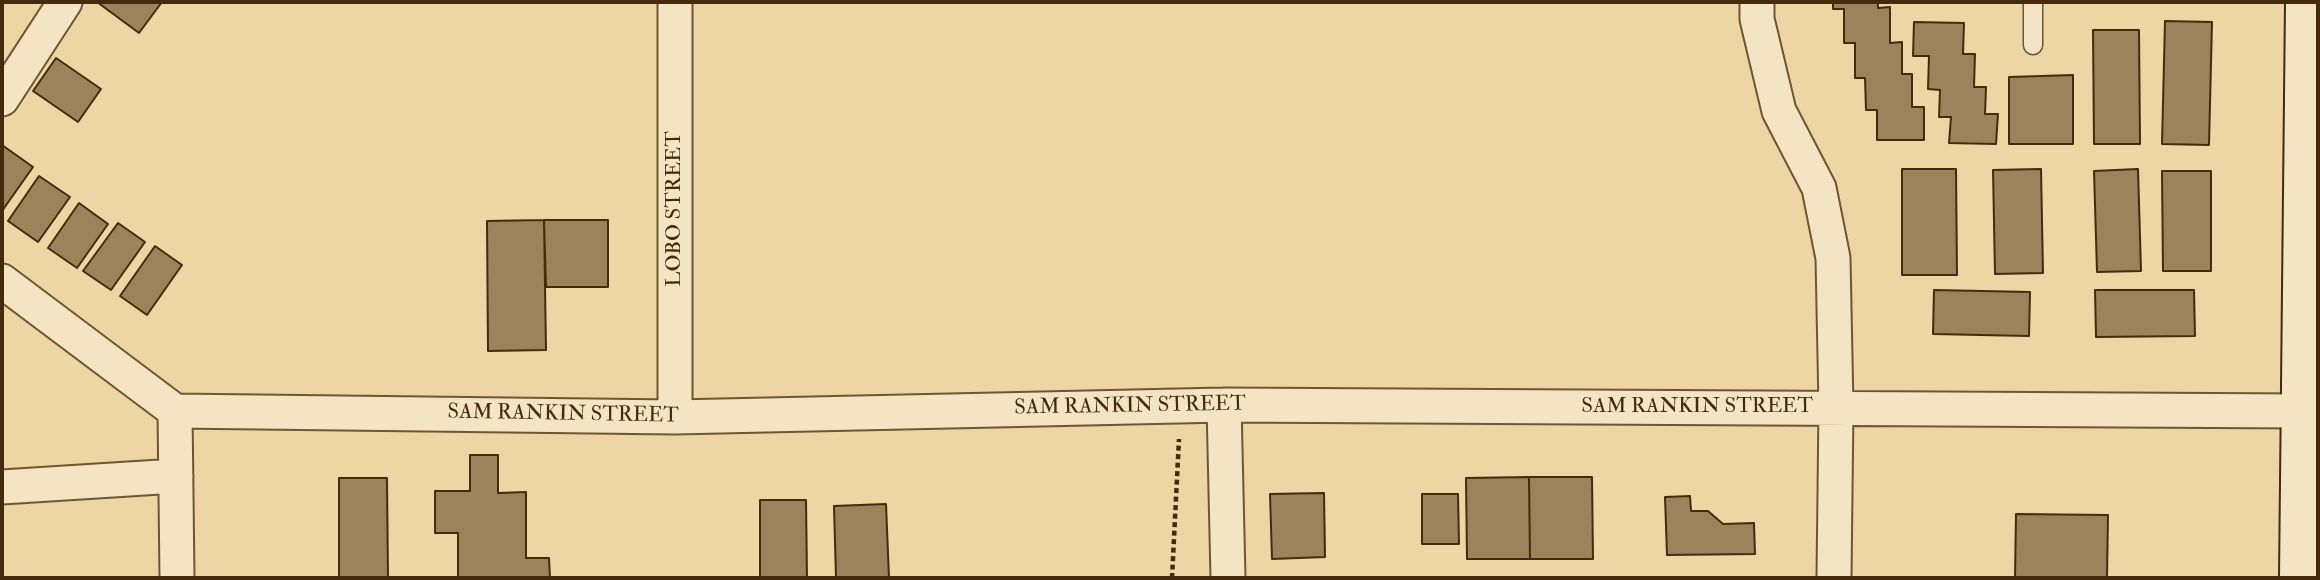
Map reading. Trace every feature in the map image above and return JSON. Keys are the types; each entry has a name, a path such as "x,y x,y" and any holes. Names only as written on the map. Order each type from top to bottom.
{"main road":[{"path":"2299,578 2305,2"}],"street":[{"path":"2,99 65,2"},
{"name":"LOBO STREET","path":"675,2 676,417"},
{"path":"1756,2 1757,19 1779,111 1819,188 1833,258 1835,578"},
{"path":"2,281 175,411 177,578"},
{"name":"SAM RANKIN STREET","path":"175,411 676,417 1181,405 2302,411"},
{"path":"1224,405 1228,578"},
{"path":"2,487 176,477"}],"lane":[{"path":"2033,2 2033,45"}],"path":[{"path":"1172,578 1181,405"}],"building":[{"path":"97,2 162,2 139,33"},
{"path":"1833,2 1878,2 1878,8 1890,7 1890,43 1902,42 1902,74 1912,74 1912,107 1924,107 1924,140 1877,140 1877,110 1866,110 1865,78 1855,78 1855,43 1844,43 1844,9 1833,9"},
{"path":"2165,21 2212,22 2209,145 2162,144"},
{"path":"1914,22 1964,23 1963,54 1975,54 1974,87 1986,87 1985,114 1998,114 1996,144 1949,143 1951,117 1939,117 1940,90 1928,89 1929,56 1913,56"},
{"path":"2093,30 2139,30 2140,144 2094,144"},
{"path":"56,58 101,89 78,122 33,91"},
{"path":"2073,75 2073,144 2009,144 2009,77"},
{"path":"2,145 33,167 2,211"},
{"path":"1902,169 1956,169 1957,275 1902,275"},
{"path":"2041,169 2043,273 1995,274 1993,170"},
{"path":"2138,169 2141,271 2097,272 2094,171"},
{"path":"2162,171 2211,171 2211,271 2163,271"},
{"path":"39,176 70,197 38,242 8,221"},
{"path":"79,203 108,224 77,268 48,248"},
{"path":"544,220 546,350 488,351 487,221"},
{"path":"544,220 608,220 608,287 546,287"},
{"path":"118,223 145,242 111,290 83,271"},
{"path":"155,246 182,265 147,315 120,296"},
{"path":"1934,290 2030,292 2029,336 1933,334"},
{"path":"2095,290 2194,290 2195,336 2096,337"},
{"path":"470,455 498,455 498,493 526,492 526,558 549,558 550,578 458,578 458,533 435,533 435,491 470,491"},
{"path":"1529,477 1530,559 1467,559 1466,478"},
{"path":"1529,477 1592,477 1593,559 1530,559"},
{"path":"339,478 387,478 388,578 339,578"},
{"path":"1324,493 1325,557 1272,559 1270,494"},
{"path":"1422,494 1458,494 1459,544 1422,544"},
{"path":"1690,496 1691,511 1708,511 1723,524 1754,523 1755,554 1667,555 1665,497"},
{"path":"760,500 806,500 807,578 760,578"},
{"path":"886,504 889,578 836,578 834,506"},
{"path":"2016,514 2108,515 2107,578 2015,578"}]}
